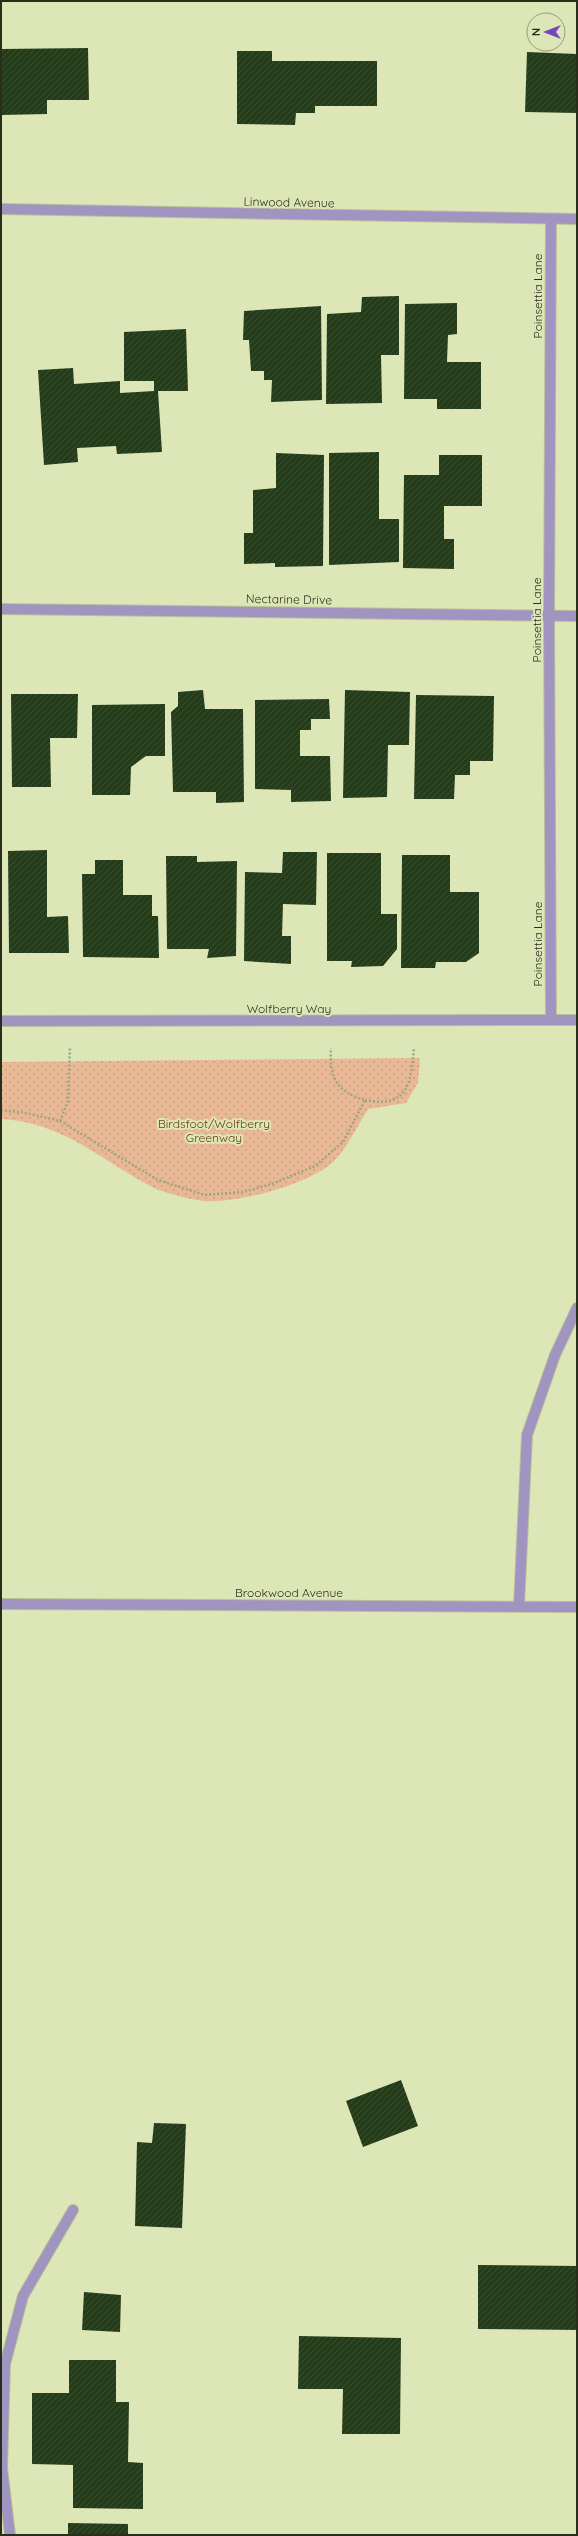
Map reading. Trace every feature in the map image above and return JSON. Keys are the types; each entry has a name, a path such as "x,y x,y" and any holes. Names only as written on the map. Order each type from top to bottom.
{"street":[{"name":"Linwood Avenue","path":"1,209 577,219"},
{"name":"Poinsettia Lane","path":"551,219 549,616 551,1020"},
{"name":"Nectarine Drive","path":"1,608 577,616"},
{"name":"Wolfberry Way","path":"1,1021 577,1020"},
{"path":"519,1606 527,1435 555,1355 577,1308"},
{"name":"Brookwood Avenue","path":"1,1604 577,1606"},
{"path":"10,2535 2,2468 5,2364 23,2296 73,2210"}],"path":[{"path":"332,1021 330,1057 332,1072 339,1086 349,1096 378,1103 396,1100 409,1086 416,1020"},
{"path":"60,1121 68,1101 70,1021"},
{"path":"1,1110 26,1113 60,1121 158,1180 205,1195 242,1192 272,1184 315,1166 343,1142 365,1100"}],"green space":[{"name":"Birdsfoot/Wolfberry Greenway","path":"420,1058 418,1083 406,1103 368,1109 341,1153 327,1167 312,1176 275,1190 236,1199 204,1201 165,1192 154,1188 81,1144 63,1135 44,1127 1,1119 1,1062"}],"building":[{"path":"88,48 89,100 47,100 47,114 1,115 1,49"},
{"path":"237,51 272,51 272,61 377,61 377,106 315,106 315,113 296,113 295,125 237,124"},
{"path":"527,52 577,54 577,113 525,112"},
{"path":"399,296 399,355 381,355 382,403 326,404 327,314 361,312 362,297"},
{"path":"457,303 457,334 448,335 447,362 481,362 481,409 437,409 437,399 404,399 405,304"},
{"path":"321,306 322,400 271,402 272,380 264,380 264,371 251,371 249,340 243,340 244,311"},
{"path":"186,329 188,391 158,391 162,452 117,454 116,446 77,448 78,462 44,465 38,370 73,368 74,384 120,381 120,393 154,391 154,381 124,381 124,332"},
{"path":"379,452 379,519 399,519 399,562 329,565 329,453"},
{"path":"276,453 324,455 323,566 275,567 275,563 244,564 244,533 253,533 253,490 276,488"},
{"path":"439,455 482,455 482,506 444,506 444,539 454,539 454,569 403,568 404,475 439,475"},
{"path":"203,690 205,709 243,709 244,802 216,803 216,792 173,792 171,712 178,706 178,692"},
{"path":"345,690 410,692 409,745 388,745 387,797 343,798"},
{"path":"11,694 78,694 77,738 50,738 51,787 12,787"},
{"path":"416,695 494,696 493,761 470,761 470,775 455,775 454,799 414,799"},
{"path":"329,699 330,719 311,719 311,730 300,730 300,756 330,756 331,801 291,802 291,790 255,789 255,700"},
{"path":"165,704 165,756 146,756 131,767 130,795 92,795 92,705"},
{"path":"47,850 47,917 68,916 69,953 9,953 8,851"},
{"path":"283,852 317,852 316,905 283,904 282,936 291,936 291,964 244,961 245,872 282,873"},
{"path":"327,853 381,853 381,914 397,914 397,949 383,966 351,967 352,961 327,961"},
{"path":"402,855 450,855 450,892 479,892 479,953 466,962 436,962 435,968 401,968"},
{"path":"166,856 197,856 197,862 237,861 236,956 207,958 209,949 167,949"},
{"path":"95,860 123,860 123,895 152,895 152,916 158,916 159,958 83,957 82,874 95,874"},
{"path":"401,2080 418,2126 363,2147 346,2101"},
{"path":"154,2123 186,2124 182,2228 135,2226 137,2142 152,2143"},
{"path":"478,2265 577,2266 577,2330 478,2329"},
{"path":"84,2292 121,2295 120,2332 82,2330"},
{"path":"299,2336 401,2338 400,2434 342,2434 343,2389 298,2389"},
{"path":"69,2360 116,2360 116,2402 129,2402 128,2462 143,2463 143,2509 73,2508 73,2465 32,2464 32,2393 69,2393"},
{"path":"68,2523 128,2524 128,2535 68,2535"}]}
